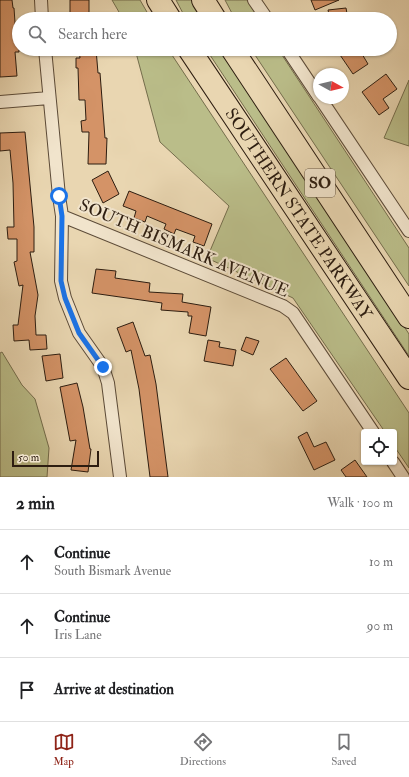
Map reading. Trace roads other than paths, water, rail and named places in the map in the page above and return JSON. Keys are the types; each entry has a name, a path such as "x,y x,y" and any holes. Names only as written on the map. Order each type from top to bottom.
{"highway":[{"path":"158,0 166,12"},
{"path":"203,0 210,12"},
{"name":"SOUTHERN STATE PARKWAY","path":"194,56 409,378"},
{"name":"SOUTHERN STATE PARKWAY","path":"237,56 409,317"}],"street":[{"path":"41,0 42,12"},
{"path":"254,0 262,12"},
{"name":"SOUTH BISMARK AVENUE","path":"46,56 62,216 283,306 293,313 371,429"},
{"path":"292,56 313,88"},
{"path":"0,102 49,98"},
{"path":"324,104 409,231"},
{"path":"62,216 61,281 65,298 79,333 103,367 108,383 120,477"},
{"path":"395,465 403,477"}]}
